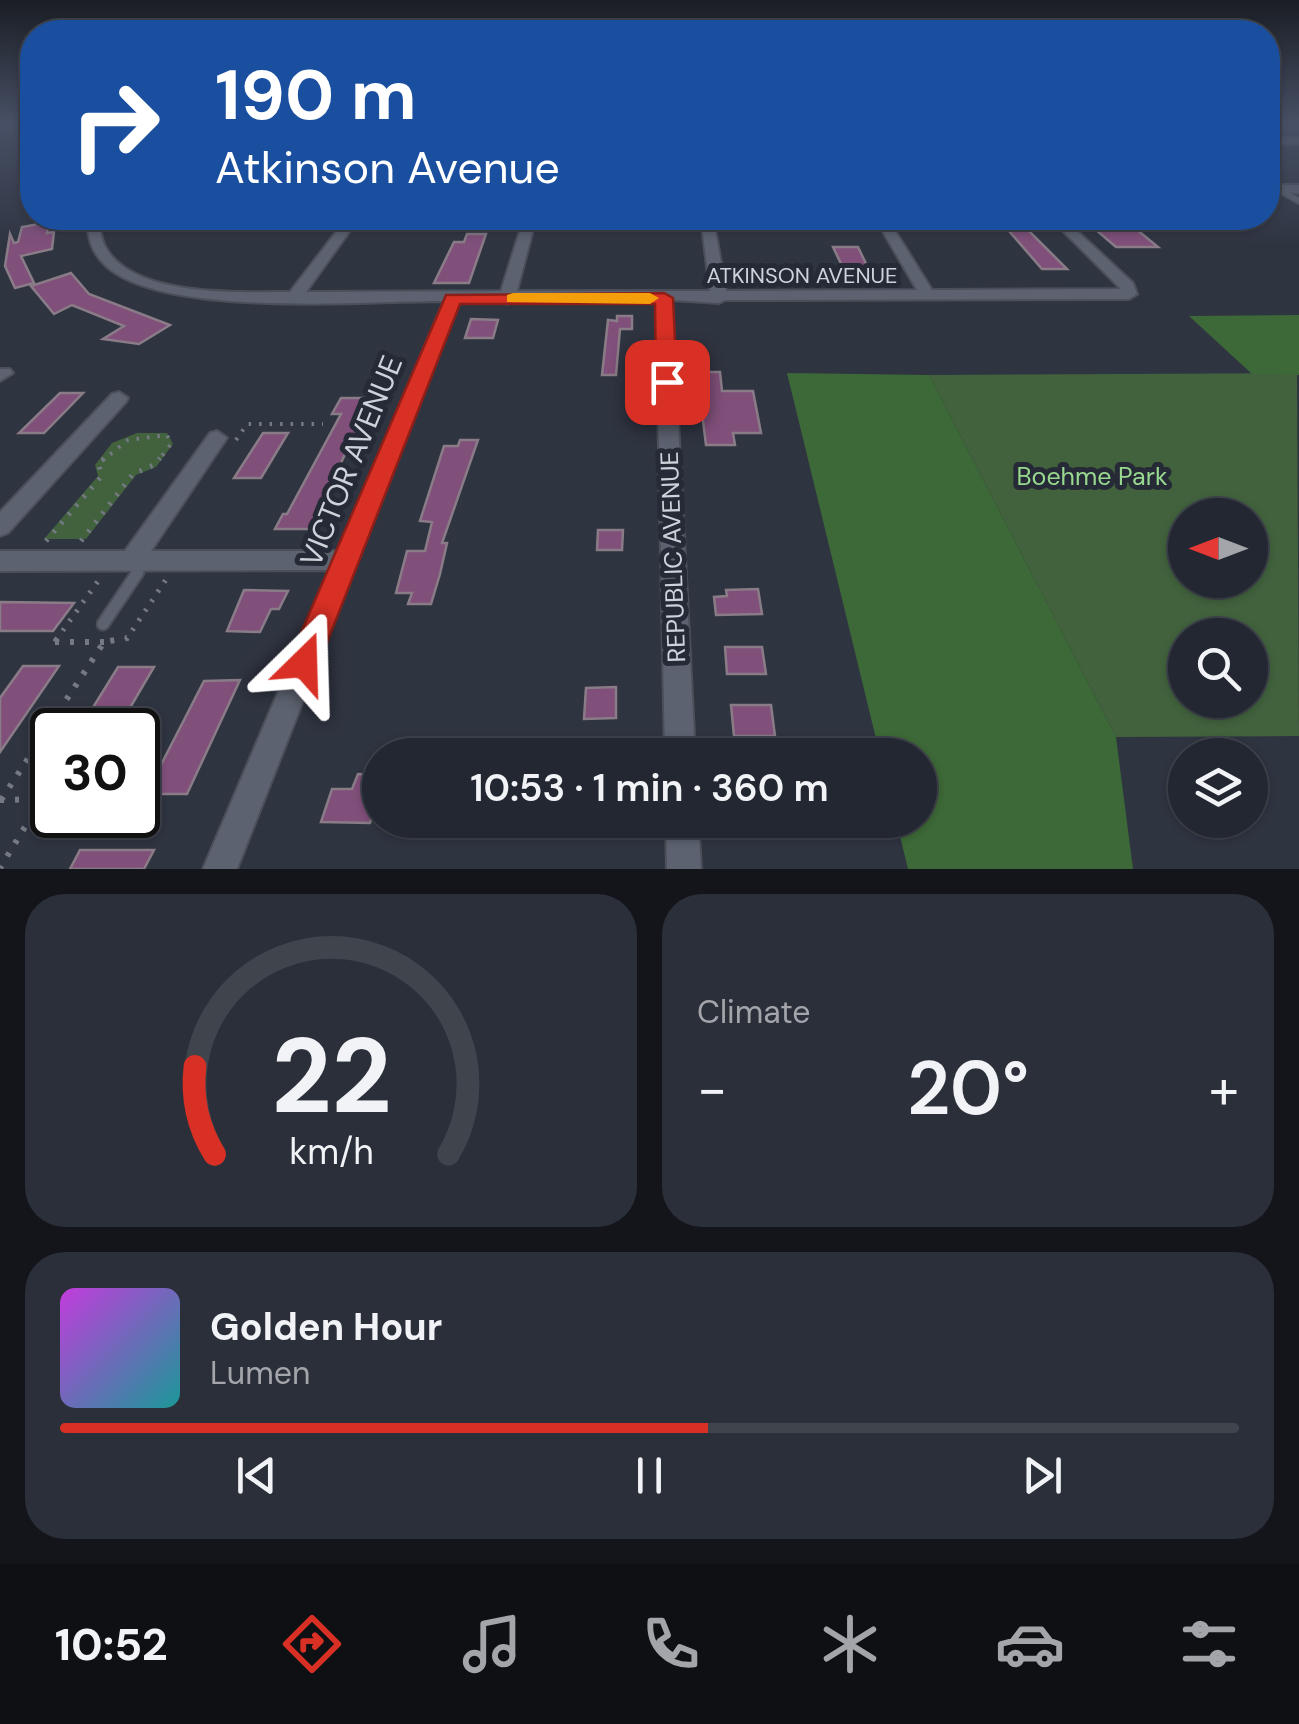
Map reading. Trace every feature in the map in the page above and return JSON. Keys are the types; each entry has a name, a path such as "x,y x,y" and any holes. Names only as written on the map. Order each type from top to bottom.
{"street":[{"name":"ATKINSON AVENUE","path":"96,230 99,249 132,275 200,294 293,299 1129,294 1128,286 1069,230"},
{"path":"293,299 344,230"},
{"path":"506,299 526,230"},
{"path":"709,230 718,298"},
{"path":"889,230 929,297"},
{"name":"REPUBLIC AVENUE","path":"664,298 679,738"},
{"name":"VICTOR AVENUE","path":"220,869 453,299"},
{"path":"0,527 119,398"},
{"path":"134,568 222,446"},
{"path":"0,561 134,568 346,560"},
{"path":"683,838 684,869"}],"lane":[{"path":"103,624 134,568"}],"path":[{"path":"222,446 247,424 322,424"},
{"path":"46,542 101,477 99,464 118,443 138,435 166,435 170,444 154,465 133,474 81,542"},
{"path":"134,568 170,574 126,641 104,642 55,642 103,574 134,568"},
{"path":"0,800 104,642"},
{"path":"0,800 42,799 0,868"}],"green space":[{"path":"1299,315 1299,375 1252,374 1189,316"},
{"path":"787,373 929,375 1116,737 1133,869 908,869 900,838 937,838 937,738 876,738"},
{"name":"Boehme Park","path":"1297,373 1299,736 1116,737 929,375"},
{"path":"137,433 167,433 173,444 156,467 136,475 86,539 44,539 98,476 95,465 112,443"}],"building":[{"path":"21,230 54,232 52,249 21,256 34,283 15,288 5,266 10,234 14,243 18,242"},
{"path":"1008,230 1028,230 1067,269 1042,269"},
{"path":"1096,230 1137,230 1158,247 1116,247"},
{"path":"467,234 486,234 469,283 434,283 454,242 464,242"},
{"path":"833,247 858,247 869,270 844,270"},
{"path":"71,273 89,294 170,325 139,344 103,339 124,326 72,305 54,314 31,286"},
{"path":"617,316 632,316 632,329 620,329 616,375 602,375 608,320 617,321"},
{"path":"471,319 498,320 493,338 465,338"},
{"path":"697,372 720,372 722,391 753,391 761,433 733,433 735,445 706,445"},
{"path":"60,393 83,393 44,433 19,433"},
{"path":"341,398 372,398 316,515 322,515 315,529 275,529 341,414 332,414"},
{"path":"263,433 288,433 261,478 234,478"},
{"path":"460,440 478,440 442,543 447,543 431,604 408,604 412,593 396,593 407,551 425,551 432,522 420,521 444,446 458,446"},
{"path":"598,530 623,530 622,550 597,550"},
{"path":"758,589 762,614 716,615 714,597 727,596 726,590"},
{"path":"244,590 288,591 279,609 271,609 260,632 227,631"},
{"path":"0,602 74,603 53,631 0,631"},
{"path":"725,647 762,647 766,674 727,674"},
{"path":"23,666 59,666 0,752 0,698"},
{"path":"118,667 154,667 130,708 93,708"},
{"path":"240,680 187,794 160,794 160,767 204,681"},
{"path":"616,687 616,718 584,719 586,688"},
{"path":"731,705 771,705 775,736 734,736"},
{"path":"358,774 362,774 362,823 321,822 332,789 352,789"},
{"path":"80,850 154,850 144,869 70,869"}],"slow traffic":[{"path":"513,299 650,298"}],"route":[{"path":"304,663 453,299 664,298 667,382"}]}
